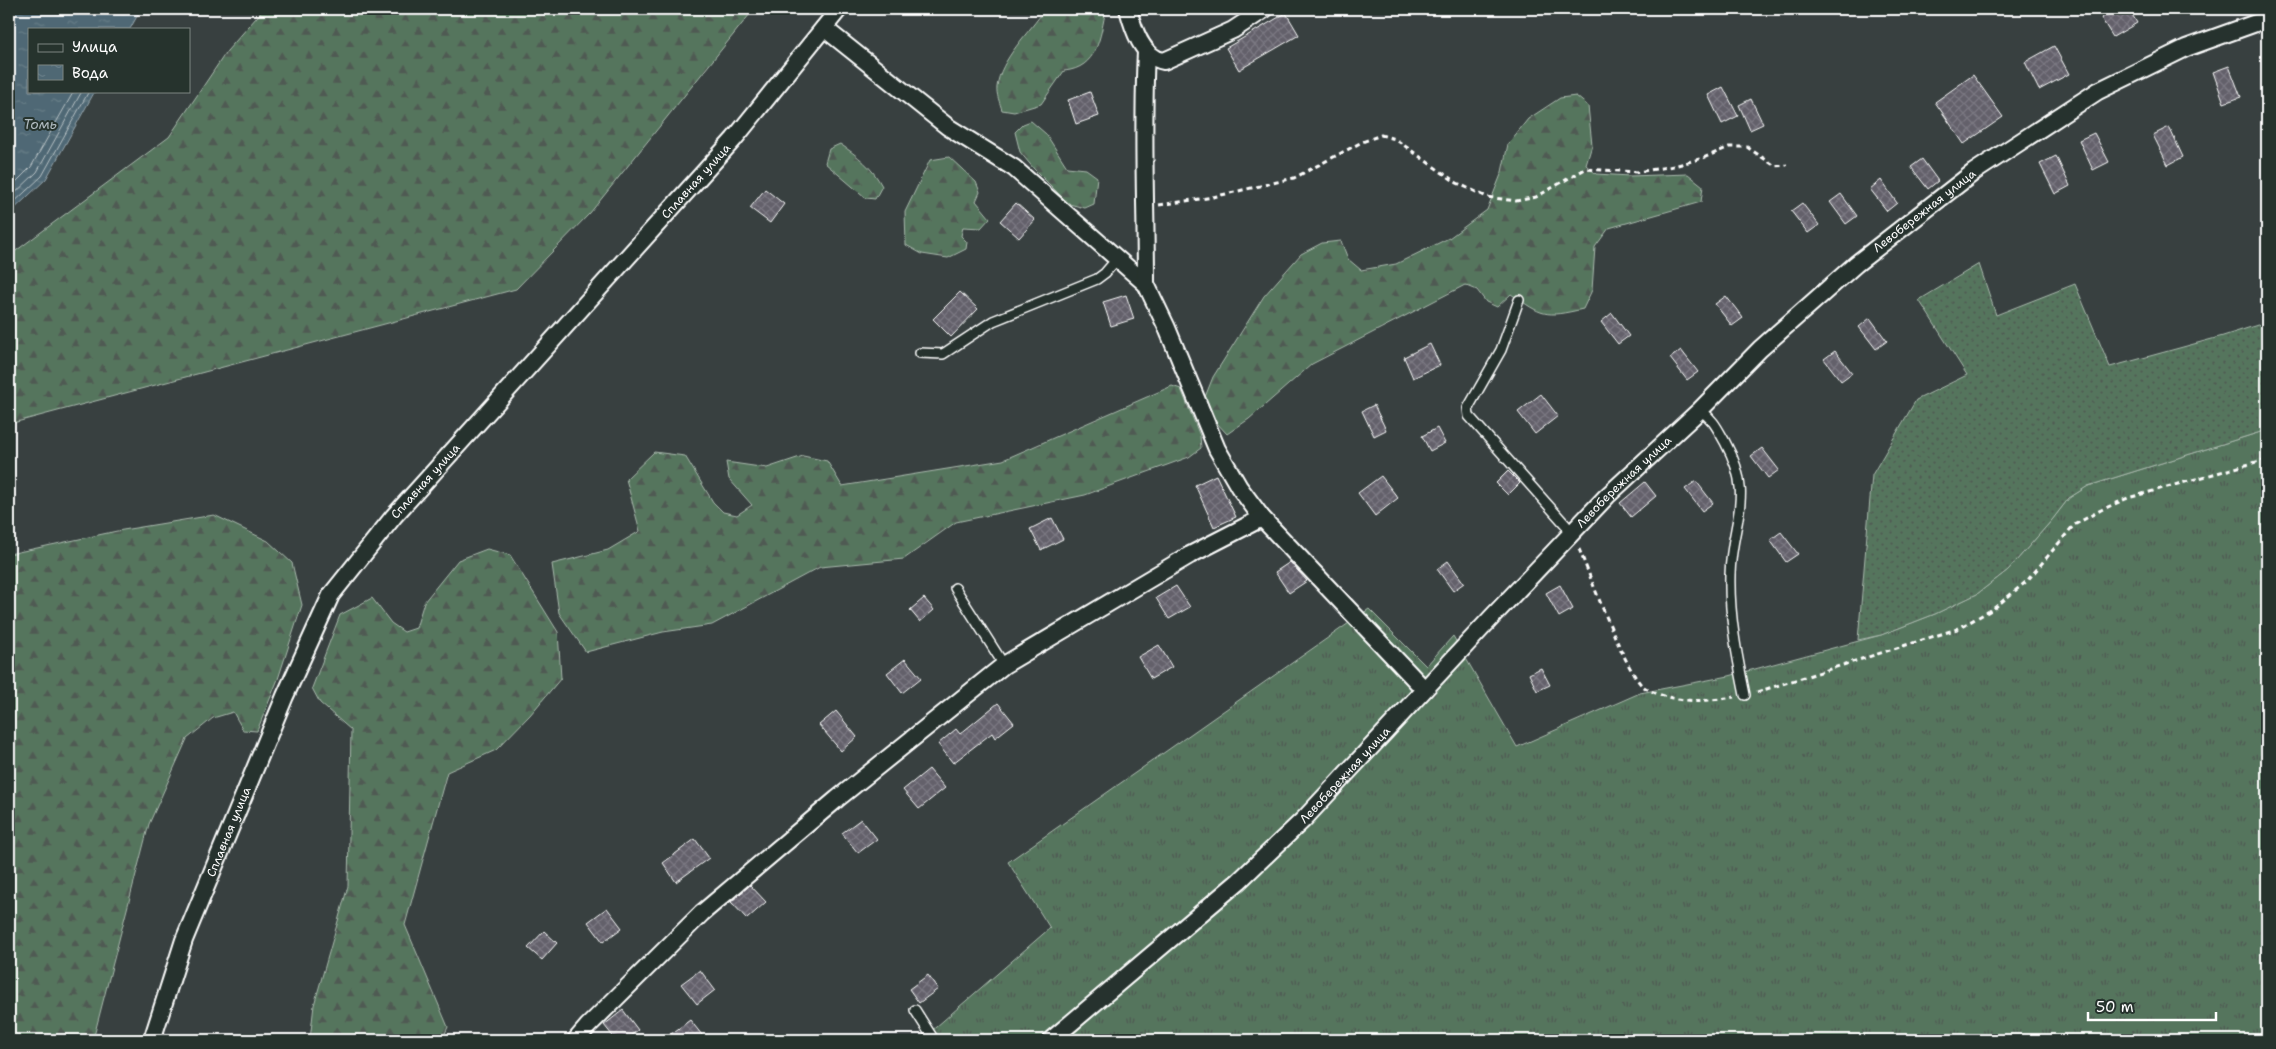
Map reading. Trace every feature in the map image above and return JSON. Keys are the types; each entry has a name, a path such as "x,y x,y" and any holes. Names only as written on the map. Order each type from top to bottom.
{"street":[{"name":"Сплавная улица","path":"152,1040 184,940 285,696 331,595 394,516 734,139 839,9"},
{"path":"1128,9 1146,52 1143,141 1146,207 1146,284"},
{"path":"1146,52 1157,60 1171,60 1233,30 1265,9"},
{"name":"Левобережная улица","path":"1052,1040 1239,881 1304,819 1607,496 1700,410 1760,349 1856,264 1974,172 2098,91 2186,48 2267,19"},
{"path":"824,28 948,127 1014,168 1146,284 1217,449 1239,487 1262,518 1424,689"},
{"path":"576,1040 702,913 837,799 1004,665 1190,555 1262,518"}],"lane":[{"path":"920,353 943,354 993,320 1097,279 1105,274 1117,259"},
{"path":"1519,300 1500,350 1468,408 1469,416 1572,532"},
{"path":"1700,410 1712,419 1730,451 1741,480 1741,507 1730,574 1733,637 1745,696"},
{"path":"956,588 1004,665"},
{"path":"914,1010 934,1040"}],"path":[{"path":"1146,207 1213,197 1294,178 1362,142 1381,135 1395,139 1457,183 1487,197 1516,201 1536,197 1586,170 1637,172 1674,166 1703,158 1730,147 1747,147 1775,166 1787,164"},
{"path":"1572,532 1627,662 1643,687 1671,698 1707,702 1745,696 1957,629 1993,609 2027,581 2074,525 2101,510 2128,498 2267,459"}],"green space":[{"path":"264,9 754,9 590,213 516,289 9,424 9,256 169,137 227,51"},
{"path":"1045,9 1106,9 1096,49 1084,64 1075,69 1064,71 1041,104 1014,112 1002,110 997,90 999,77 1016,46"},
{"path":"1576,96 1588,106 1592,145 1586,165 1596,174 1630,176 1688,174 1703,186 1701,202 1609,228 1595,247 1592,290 1583,309 1560,314 1544,313 1530,307 1511,294 1497,307 1486,302 1477,290 1465,285 1312,364 1249,419 1227,434 1215,421 1205,397 1213,377 1264,296 1301,254 1322,243 1341,241 1348,259 1361,270 1396,264 1449,238 1487,210 1502,172 1508,144 1528,119 1560,98"},
{"path":"1031,121 1046,134 1067,167 1086,169 1097,177 1094,204 1085,208 1069,204 1020,152 1015,132 1023,124"},
{"path":"840,144 864,162 878,179 882,186 875,199 866,198 825,163 829,149"},
{"path":"949,157 976,182 980,192 976,201 990,218 981,228 963,227 961,236 967,242 966,249 948,258 922,254 906,245 905,212 930,160"},
{"path":"1979,264 1996,315 2075,284 2110,367 2267,322 2267,430 2088,486 2069,498 2008,570 1977,594 1935,614 1881,635 1858,640 1872,475 1916,400 1967,375 1919,300"},
{"path":"1172,386 1181,389 1200,436 1201,448 1189,457 1085,495 956,522 904,559 820,567 712,625 663,632 586,652 559,613 552,564 608,550 640,531 626,479 654,452 685,456 713,502 723,512 737,515 752,505 729,479 726,462 767,468 803,456 827,461 842,486 1003,460"},
{"path":"2267,430 2267,1040 921,1040 1050,928 1008,862 1369,609 1426,666 1453,636 1517,747 1640,693 1729,676 1881,635 1935,614 1977,594 2008,570 2069,498 2088,486"},
{"path":"214,515 268,541 292,563 302,605 278,679 257,731 243,730 233,712 213,718 187,739 149,824 93,1040 9,1040 9,554 117,531"},
{"path":"487,549 510,555 558,632 561,678 530,715 496,750 447,772 405,925 448,1027 442,1040 310,1040 314,1005 348,886 351,730 320,703 312,688 340,615 372,598 391,623 404,632 416,628 424,602 458,560"}],"water":[{"name":"Томь","path":"9,9 141,9 131,28 28,28 28,92 94,92 46,179 9,214"}],"building":[{"path":"2116,9 2129,9 2137,23 2113,37 2101,18"},
{"path":"1286,13 1299,35 1239,70 1226,48"},
{"path":"2054,46 2069,74 2039,90 2025,62"},
{"path":"2229,66 2241,97 2224,103 2213,72"},
{"path":"1973,75 2003,117 1964,144 1935,102"},
{"path":"1723,87 1738,116 1722,124 1708,95"},
{"path":"1090,92 1099,116 1076,124 1068,100"},
{"path":"1751,99 1763,124 1750,130 1739,105"},
{"path":"2169,127 2183,157 2168,165 2153,135"},
{"path":"2094,133 2109,162 2093,170 2079,140"},
{"path":"2056,156 2070,186 2055,194 2040,164"},
{"path":"1922,159 1938,181 1928,189 1911,167"},
{"path":"1881,180 1897,203 1887,211 1870,189"},
{"path":"765,189 784,204 770,223 750,208"},
{"path":"1841,194 1857,216 1846,224 1830,202"},
{"path":"1016,203 1035,220 1019,238 1000,221"},
{"path":"1802,203 1819,225 1808,233 1791,211"},
{"path":"960,292 978,309 951,337 933,319"},
{"path":"1126,295 1134,319 1111,326 1103,302"},
{"path":"1726,296 1743,318 1732,326 1715,304"},
{"path":"1612,313 1629,336 1618,344 1601,322"},
{"path":"1870,318 1887,341 1876,349 1859,327"},
{"path":"1430,344 1440,365 1413,378 1404,357"},
{"path":"1681,350 1698,372 1687,380 1670,358"},
{"path":"1835,351 1852,373 1841,381 1824,359"},
{"path":"1541,394 1558,416 1535,434 1518,412"},
{"path":"1374,405 1386,430 1374,436 1362,411"},
{"path":"1437,428 1445,443 1430,451 1422,436"},
{"path":"1762,448 1779,470 1768,478 1751,456"},
{"path":"1508,471 1520,483 1508,495 1496,483"},
{"path":"1216,475 1236,517 1214,527 1195,485"},
{"path":"1381,476 1398,498 1375,516 1358,493"},
{"path":"1696,481 1713,503 1702,511 1685,489"},
{"path":"1645,482 1656,496 1631,517 1620,503"},
{"path":"1052,518 1063,539 1041,550 1030,529"},
{"path":"1781,532 1798,554 1786,562 1770,540"},
{"path":"1448,561 1464,583 1453,591 1437,569"},
{"path":"1290,562 1307,581 1289,593 1275,572"},
{"path":"1560,585 1573,609 1559,617 1546,593"},
{"path":"1176,586 1190,607 1169,619 1156,598"},
{"path":"924,598 934,610 920,622 910,610"},
{"path":"1159,645 1172,667 1151,679 1138,657"},
{"path":"905,659 921,678 902,693 887,673"},
{"path":"1541,668 1550,685 1537,691 1529,674"},
{"path":"998,703 1014,723 995,738 992,733 953,763 938,744 956,729 960,734"},
{"path":"836,711 857,737 841,751 819,725"},
{"path":"929,769 945,788 919,809 903,790"},
{"path":"861,819 877,839 858,853 842,833"},
{"path":"695,839 709,858 676,882 663,863"},
{"path":"750,885 766,902 747,919 731,902"},
{"path":"607,908 622,928 603,942 588,922"},
{"path":"544,931 557,943 542,960 528,948"},
{"path":"700,970 715,990 697,1004 681,984"},
{"path":"928,975 938,989 919,1003 909,989"},
{"path":"623,1010 638,1030 625,1040 616,1040 604,1025"},
{"path":"690,1020 706,1040 663,1040"}]}
